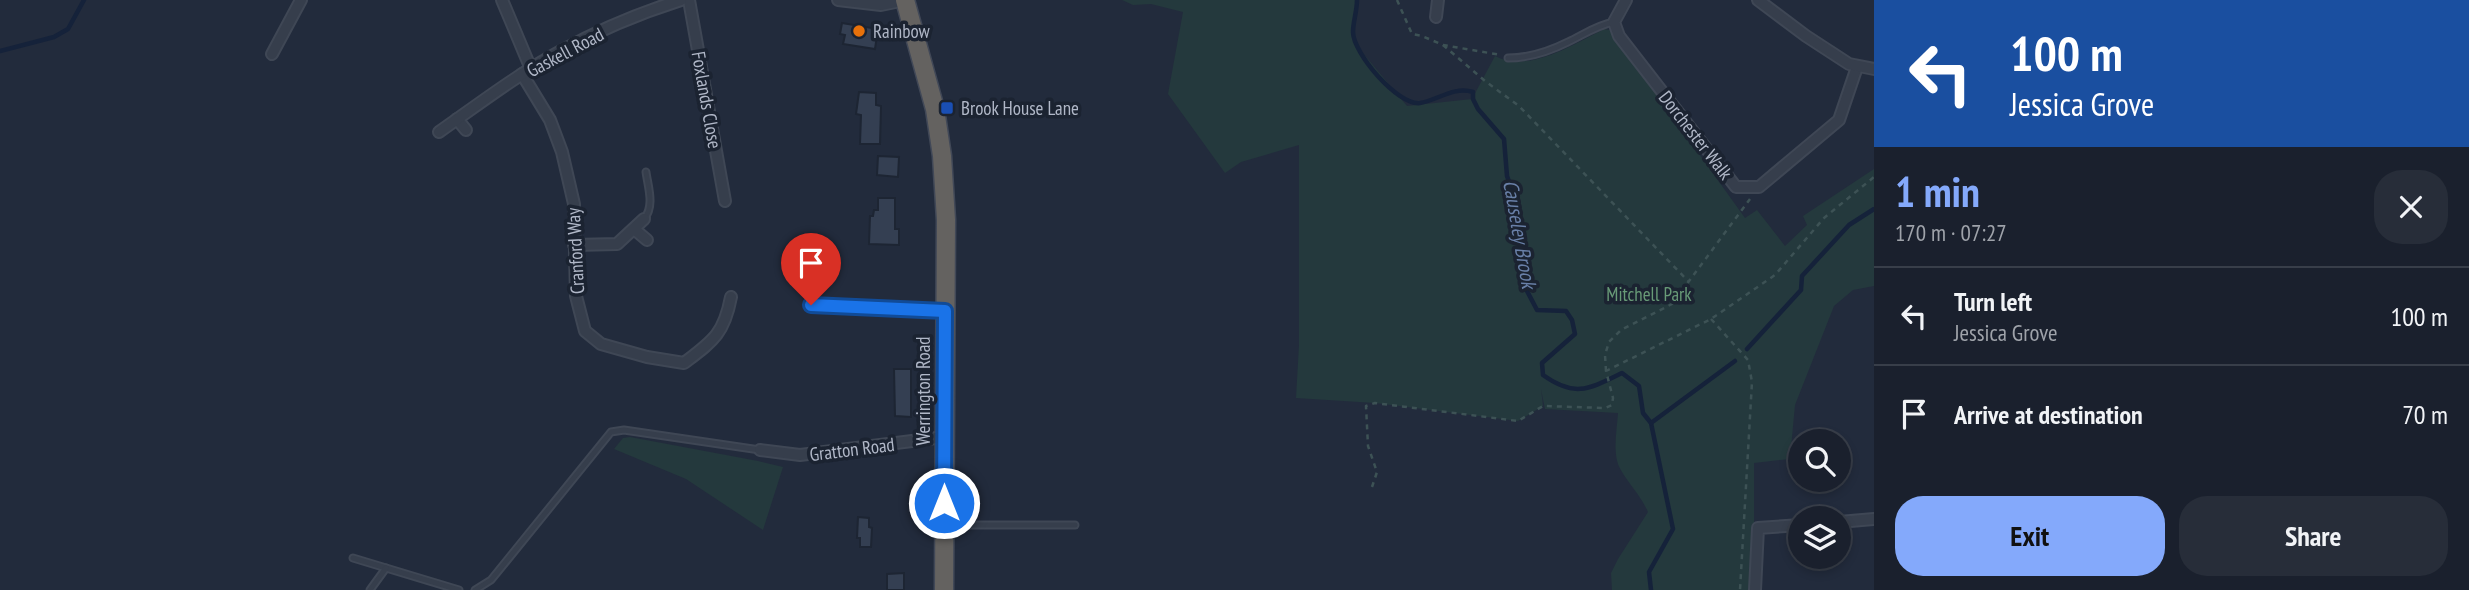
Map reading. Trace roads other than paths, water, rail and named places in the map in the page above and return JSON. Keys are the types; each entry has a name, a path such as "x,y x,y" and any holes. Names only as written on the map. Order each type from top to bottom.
{"highway":[{"name":"Werrington Road","path":"905,0 935,109 942,156 946,220 944,590"}],"street":[{"path":"272,54 301,0"},
{"name":"Cranford Way","path":"502,0 526,71 562,152 574,205 576,296 585,331 601,344 647,357 684,363 719,335 731,297"},
{"name":"Gaskell Road","path":"439,132 561,50 646,11 681,0"},
{"name":"Foxlands Close","path":"690,0 725,201"},
{"path":"838,0 881,5 905,0"},
{"path":"1436,17 1438,0"},
{"path":"1615,22 1626,0"},
{"path":"1758,0 1849,64 1874,69"},
{"name":"Dorchester Walk","path":"1615,22 1619,36 1736,187 1759,187 1839,120 1857,66"},
{"path":"457,119 466,130"},
{"path":"574,245 617,244 644,219"},
{"path":"634,229 647,240"},
{"path":"811,305 945,311"},
{"name":"Gratton Road","path":"760,450 800,455 944,437"},
{"path":"1851,521 1874,519"},
{"path":"1755,590 1758,528 1788,526"}],"lane":[{"path":"1507,58 1539,54 1601,25 1615,22"},
{"path":"644,219 651,206 646,172"},
{"path":"475,590 491,580 611,432 624,430 760,450"},
{"path":"944,525 1075,526"},
{"path":"353,558 459,590"},
{"path":"370,590 386,568"}],"waterway":[{"path":"0,51 54,37 68,29 84,0"},
{"name":"Causeley Brook","path":"1357,0 1353,28 1355,41 1368,64 1389,87 1411,102 1420,103 1453,92 1473,92 1478,109 1504,139 1507,176 1517,204 1527,291 1537,310 1566,311 1572,320 1575,334 1542,363 1543,375 1564,387 1582,389 1622,373 1639,386 1643,413 1651,423 1673,529 1649,572 1651,590"},
{"path":"1747,349 1801,290 1802,276 1849,225 1874,209"},
{"path":"1651,423 1735,361"}],"place":[{"name":"Rainbow","path":"859,31"},
{"name":"Brook House Lane","path":"947,108"}],"park label":[{"name":"Mitchell Park","path":"1649,294"}]}
